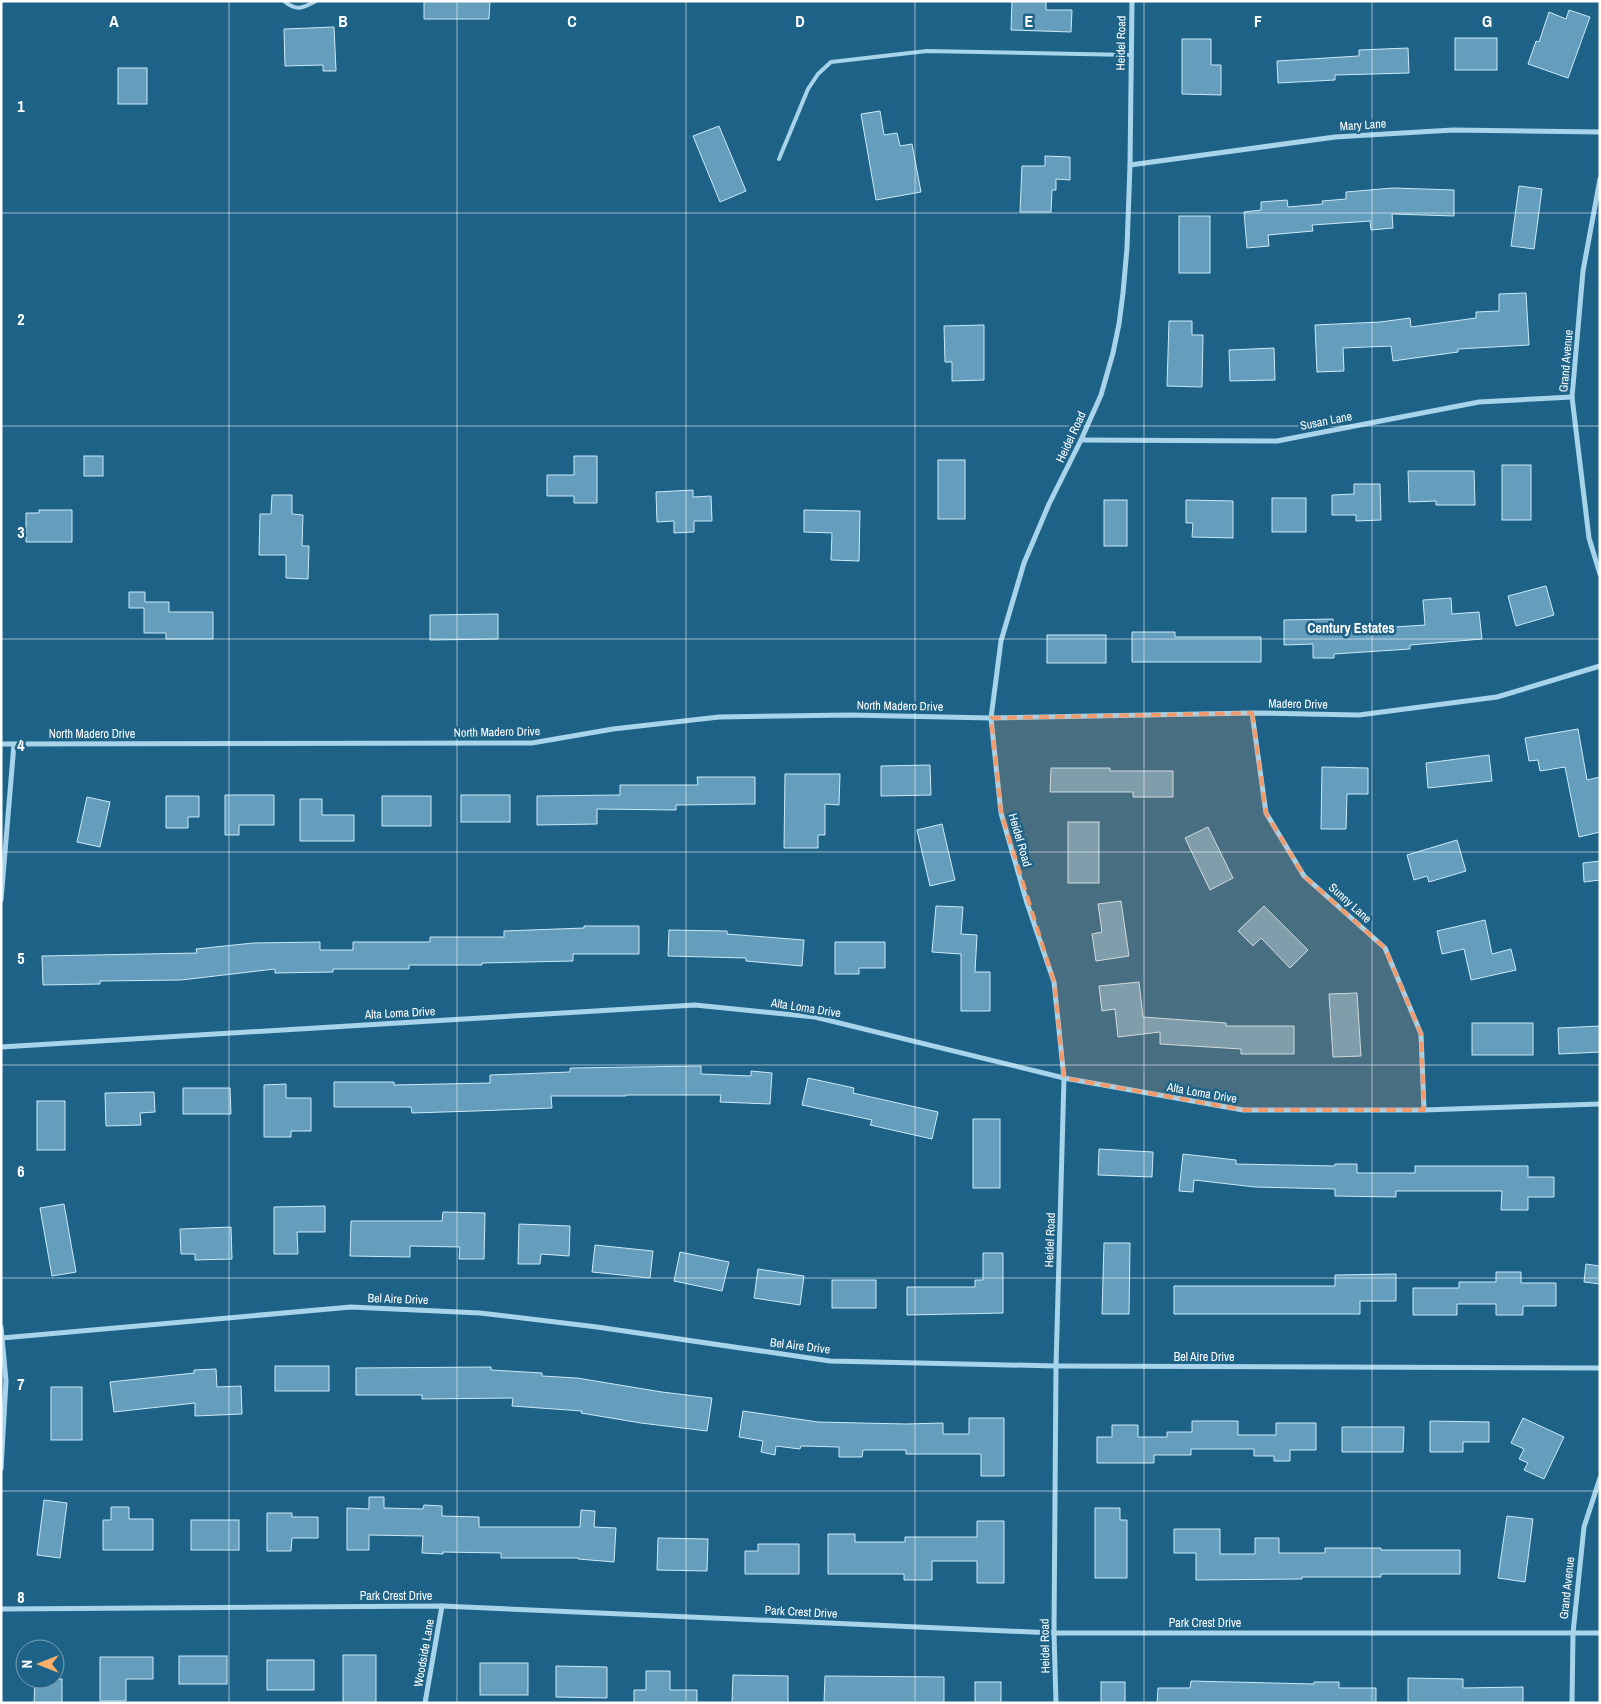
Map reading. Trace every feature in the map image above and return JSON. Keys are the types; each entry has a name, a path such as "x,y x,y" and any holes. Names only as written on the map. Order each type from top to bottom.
{"street":[{"name":"Heidel Road","path":"1056,1703 1054,1633 1056,1366 1064,1078 1054,982 1027,903 1001,813 990,718 1001,641 1024,563 1049,504 1081,440 1105,380 1113,353 1120,317 1126,262 1130,165 1132,1"},
{"name":"Mary Lane","path":"1130,165 1336,137 1453,130 1600,132"},
{"name":"Grand Avenue","path":"1600,178 1583,271 1572,397 1589,538 1600,574"},
{"name":"Susan Lane","path":"1081,440 1277,441 1479,402 1572,397"},
{"name":"Madero Drive","path":"990,718 1252,713 1360,715 1497,697 1600,666"},
{"name":"Sunny Lane","path":"1252,713 1266,814 1304,876 1385,948 1421,1034 1424,1110"},
{"name":"North Madero Drive","path":"1,744 532,744 612,729 719,716 850,715 990,718"},
{"path":"1,900 14,744"},
{"name":"Alta Loma Drive","path":"1,1047 695,1005 815,1017 1064,1078 1243,1110 1424,1110 1600,1104"},
{"name":"Bel Aire Drive","path":"2,1338 351,1307 480,1313 596,1327 830,1361 1056,1366 1600,1368"},
{"path":"1,1326 6,1381 1,1469"},
{"name":"Grand Avenue","path":"1572,1703 1573,1633 1584,1527 1600,1478"},
{"name":"Park Crest Drive","path":"1,1609 442,1606 1054,1633 1600,1633"},
{"name":"Woodside Lane","path":"425,1703 442,1606"}],"lane":[{"path":"284,1 292,7 303,8 316,1"},
{"path":"779,159 808,89 818,74 832,62 927,51 1131,55"}],"highlighted area":[{"path":"1252,713 1266,813 1304,876 1385,948 1421,1034 1424,1110 1243,1110 1064,1078 1054,982 1001,813 991,718"}],"building":[{"path":"424,1 490,1 489,19 424,19"},
{"path":"1012,1 1046,1 1046,10 1072,10 1071,32 1011,30"},
{"path":"1569,10 1590,17 1568,78 1528,64 1536,41 1539,42 1549,12 1566,19"},
{"path":"334,27 336,71 323,71 323,65 285,66 284,29"},
{"path":"1455,38 1497,38 1497,70 1455,70"},
{"path":"1182,39 1211,39 1211,65 1221,65 1221,95 1182,94"},
{"path":"1408,48 1409,73 1335,75 1335,80 1278,83 1277,61 1359,56 1359,50"},
{"path":"118,68 147,68 147,104 118,104"},
{"path":"880,111 884,135 897,133 900,146 912,144 921,192 876,200 861,114"},
{"path":"719,126 746,191 720,202 693,136"},
{"path":"1045,156 1070,157 1070,180 1056,179 1056,190 1052,190 1051,212 1020,212 1022,166 1045,166"},
{"path":"1519,186 1542,189 1534,249 1511,246"},
{"path":"1393,188 1454,190 1454,216 1392,214 1393,228 1371,230 1370,221 1312,225 1313,231 1268,235 1269,246 1247,248 1244,212 1261,210 1261,202 1287,200 1288,207 1323,204 1322,201 1346,199 1346,192"},
{"path":"1179,216 1210,216 1210,273 1179,273"},
{"path":"1526,293 1529,345 1458,349 1458,352 1393,361 1391,346 1343,348 1344,371 1317,372 1315,325 1380,322 1410,318 1411,327 1476,318 1476,312 1499,311 1499,294"},
{"path":"1169,321 1192,321 1192,335 1203,335 1202,387 1167,386"},
{"path":"984,325 984,380 952,381 952,362 945,362 944,326"},
{"path":"1274,348 1275,380 1230,381 1229,350"},
{"path":"84,456 103,456 103,476 84,476"},
{"path":"574,456 597,456 597,503 574,503 574,496 547,496 547,475 574,475"},
{"path":"938,460 965,460 965,519 938,519"},
{"path":"1502,465 1531,465 1531,520 1502,520"},
{"path":"1408,471 1474,471 1475,505 1436,505 1436,501 1409,502"},
{"path":"1354,484 1380,484 1381,520 1356,521 1356,515 1332,515 1332,495 1354,494"},
{"path":"693,490 693,497 711,496 712,521 694,521 694,532 674,533 674,521 657,522 656,492"},
{"path":"272,495 292,495 292,514 303,515 302,546 309,546 308,579 286,578 286,555 259,555 260,514 271,514"},
{"path":"1272,498 1306,498 1306,532 1272,532"},
{"path":"1104,500 1127,500 1127,546 1104,546"},
{"path":"1186,500 1233,501 1233,538 1192,537 1193,523 1186,523"},
{"path":"39,510 72,510 72,542 26,542 26,513 39,513"},
{"path":"804,510 860,511 859,561 831,560 832,533 804,532"},
{"path":"1546,586 1554,615 1516,626 1508,596"},
{"path":"129,592 145,592 145,602 169,602 169,612 213,612 213,639 166,639 166,633 144,633 144,608 129,608"},
{"path":"1451,598 1452,614 1479,612 1482,639 1410,645 1410,649 1334,654 1334,658 1313,658 1313,644 1284,645 1284,620 1333,619 1333,631 1425,625 1423,600"},
{"path":"498,614 498,639 430,640 430,615"},
{"path":"1132,632 1175,632 1175,637 1261,637 1261,662 1132,662"},
{"path":"1047,635 1106,635 1106,663 1047,663"},
{"path":"1578,729 1587,780 1600,777 1600,832 1579,837 1565,767 1540,771 1538,760 1529,761 1525,738"},
{"path":"1489,755 1492,781 1428,788 1426,763"},
{"path":"930,765 931,795 881,796 881,766"},
{"path":"1322,767 1368,768 1368,794 1347,794 1346,829 1321,829"},
{"path":"1051,768 1110,768 1110,771 1173,771 1173,797 1133,797 1133,792 1050,792"},
{"path":"785,774 840,774 839,805 825,804 825,835 818,835 818,848 784,848"},
{"path":"697,777 755,777 755,804 676,805 676,810 597,809 597,824 537,825 537,796 620,795 620,785 698,785"},
{"path":"225,795 274,795 274,825 239,825 239,835 225,835"},
{"path":"461,795 510,795 510,822 461,822"},
{"path":"166,796 199,796 199,817 188,817 188,828 166,828"},
{"path":"382,796 431,796 431,826 382,826"},
{"path":"87,797 110,802 100,847 77,842"},
{"path":"300,799 322,799 322,815 354,815 354,841 300,841"},
{"path":"1068,822 1099,822 1099,883 1068,883"},
{"path":"942,824 955,880 930,886 917,830"},
{"path":"1208,827 1233,878 1210,890 1185,838"},
{"path":"1457,840 1466,871 1429,882 1427,876 1414,880 1407,855"},
{"path":"1600,861 1600,880 1584,882 1583,863"},
{"path":"1121,901 1129,956 1096,961 1092,934 1102,932 1098,904"},
{"path":"936,906 963,907 961,934 977,935 975,972 990,972 990,1011 961,1011 961,954 932,952"},
{"path":"1264,906 1308,950 1290,968 1261,938 1253,946 1238,931"},
{"path":"1485,920 1492,954 1511,949 1516,970 1471,980 1464,949 1442,954 1437,931"},
{"path":"584,926 639,926 639,954 573,954 573,961 482,963 482,965 409,965 409,969 333,969 333,972 275,973 275,969 181,980 100,981 100,984 43,985 42,956 197,953 196,949 253,943 320,942 320,950 353,950 353,942 430,942 430,937 504,937 504,931 584,928"},
{"path":"669,930 727,931 727,934 804,940 802,966 746,961 746,958 668,956"},
{"path":"835,942 885,942 885,968 859,968 859,974 835,974"},
{"path":"1139,982 1143,1017 1226,1023 1226,1026 1294,1026 1294,1054 1241,1054 1241,1049 1160,1044 1160,1032 1118,1037 1115,1009 1102,1011 1099,986"},
{"path":"1357,993 1361,1056 1333,1057 1329,994"},
{"path":"1472,1023 1533,1023 1533,1055 1472,1055"},
{"path":"1600,1026 1600,1052 1559,1054 1558,1028"},
{"path":"701,1066 701,1074 751,1076 751,1071 772,1073 770,1104 720,1102 721,1095 626,1095 551,1096 552,1108 412,1113 411,1107 334,1107 334,1082 394,1082 394,1085 490,1083 490,1075 570,1072 570,1068"},
{"path":"808,1078 854,1088 853,1093 938,1112 932,1139 870,1125 872,1120 802,1105"},
{"path":"286,1084 286,1098 311,1098 311,1131 291,1131 291,1137 264,1137 264,1085"},
{"path":"183,1088 230,1088 231,1114 183,1114"},
{"path":"154,1092 155,1112 140,1113 141,1125 106,1126 105,1093"},
{"path":"37,1101 65,1101 65,1150 37,1150"},
{"path":"973,1119 1000,1119 1000,1188 973,1188"},
{"path":"1099,1149 1153,1152 1152,1177 1098,1175"},
{"path":"1183,1154 1236,1160 1236,1164 1335,1166 1335,1164 1357,1164 1357,1173 1415,1173 1415,1166 1528,1166 1528,1177 1554,1177 1554,1197 1528,1197 1528,1210 1501,1210 1502,1191 1396,1191 1396,1197 1335,1196 1335,1189 1255,1187 1194,1180 1193,1192 1179,1191"},
{"path":"64,1204 76,1272 52,1276 40,1208"},
{"path":"325,1206 325,1232 297,1232 298,1254 274,1254 274,1207"},
{"path":"443,1212 485,1213 484,1259 459,1259 460,1247 410,1246 410,1257 350,1256 351,1221 442,1221"},
{"path":"519,1224 570,1226 569,1256 541,1254 540,1264 518,1264"},
{"path":"231,1227 232,1259 195,1260 195,1254 181,1254 180,1229"},
{"path":"1104,1243 1130,1243 1129,1314 1102,1314"},
{"path":"595,1245 653,1251 650,1278 592,1272"},
{"path":"680,1252 729,1262 722,1291 674,1281"},
{"path":"983,1253 1003,1253 1003,1313 907,1315 907,1287 975,1287 975,1280 983,1280"},
{"path":"1586,1264 1600,1266 1600,1284 1584,1282"},
{"path":"758,1269 804,1276 800,1305 754,1298"},
{"path":"1496,1272 1521,1272 1521,1283 1556,1283 1556,1306 1523,1306 1523,1315 1496,1315 1496,1304 1457,1304 1457,1315 1413,1315 1413,1288 1459,1288 1459,1282 1496,1282"},
{"path":"1396,1274 1396,1301 1360,1301 1360,1314 1174,1314 1174,1286 1335,1286 1335,1275"},
{"path":"832,1280 876,1280 876,1308 832,1308"},
{"path":"275,1366 329,1366 329,1391 275,1391"},
{"path":"491,1367 491,1370 542,1373 542,1376 577,1378 712,1398 707,1431 641,1423 581,1413 582,1411 512,1406 513,1398 422,1399 422,1395 356,1395 356,1368"},
{"path":"216,1369 217,1387 241,1386 242,1414 195,1416 195,1403 114,1412 110,1382 194,1373 194,1370"},
{"path":"51,1387 82,1387 82,1440 51,1440"},
{"path":"743,1411 818,1422 943,1423 943,1434 969,1434 969,1418 1004,1418 1004,1476 981,1476 981,1454 906,1454 906,1450 863,1450 862,1457 839,1457 839,1447 801,1446 800,1449 776,1446 775,1455 761,1452 763,1441 739,1437"},
{"path":"1523,1418 1564,1437 1544,1479 1524,1470 1528,1463 1519,1459 1524,1449 1511,1443"},
{"path":"1192,1421 1238,1421 1238,1435 1276,1435 1276,1423 1316,1423 1316,1450 1290,1450 1290,1461 1274,1461 1274,1456 1254,1456 1254,1449 1191,1449 1191,1455 1154,1455 1154,1463 1097,1463 1097,1437 1112,1437 1112,1425 1138,1425 1138,1437 1167,1437 1167,1432 1192,1432"},
{"path":"1430,1421 1489,1422 1489,1442 1463,1442 1463,1452 1430,1452"},
{"path":"1342,1427 1404,1427 1403,1452 1342,1452"},
{"path":"369,1497 384,1497 384,1508 423,1509 424,1505 442,1506 442,1516 479,1517 479,1527 580,1527 581,1510 595,1511 594,1527 616,1528 614,1562 578,1558 501,1558 501,1553 422,1553 423,1536 369,1535 369,1550 347,1550 347,1508 369,1509"},
{"path":"44,1500 67,1503 60,1558 37,1555"},
{"path":"111,1507 129,1507 129,1519 153,1519 153,1550 103,1550 103,1520 111,1520"},
{"path":"1095,1508 1120,1508 1120,1520 1127,1520 1127,1578 1095,1578"},
{"path":"267,1513 292,1513 292,1517 318,1517 318,1538 292,1538 291,1551 267,1551"},
{"path":"1507,1516 1533,1519 1525,1582 1498,1578"},
{"path":"191,1520 239,1520 239,1550 191,1550"},
{"path":"977,1521 1004,1521 1004,1583 977,1583 977,1561 932,1561 932,1580 904,1580 904,1574 828,1574 828,1534 855,1534 855,1542 905,1542 905,1537 977,1537"},
{"path":"1174,1529 1220,1529 1220,1554 1255,1554 1255,1538 1279,1538 1279,1553 1325,1553 1325,1548 1460,1550 1460,1574 1381,1574 1381,1577 1196,1580 1196,1553 1174,1553"},
{"path":"658,1538 708,1539 707,1571 657,1570"},
{"path":"758,1544 799,1544 799,1574 745,1574 745,1551 758,1551"},
{"path":"343,1655 376,1655 376,1703 343,1703"},
{"path":"179,1656 227,1656 227,1684 179,1684"},
{"path":"100,1657 153,1657 153,1679 126,1679 126,1701 100,1701"},
{"path":"267,1660 314,1660 314,1690 267,1690"},
{"path":"480,1663 528,1663 528,1695 480,1695"},
{"path":"556,1666 607,1667 607,1698 556,1697"},
{"path":"646,1671 670,1671 670,1690 697,1690 697,1703 634,1703 634,1690 646,1690"},
{"path":"733,1675 788,1676 788,1703 732,1703"},
{"path":"825,1676 944,1677 944,1703 824,1703"},
{"path":"1408,1678 1463,1679 1463,1688 1523,1687 1523,1703 1408,1703"},
{"path":"1191,1681 1314,1684 1314,1682 1339,1682 1339,1688 1376,1688 1376,1703 1157,1703 1158,1688 1190,1688"},
{"path":"975,1682 1001,1682 1001,1703 975,1703"},
{"path":"1101,1682 1125,1682 1125,1703 1101,1703"},
{"path":"35,1689 62,1689 62,1703 34,1703"}],"district":[{"name":"Century Estates","path":"1351,628"}]}
